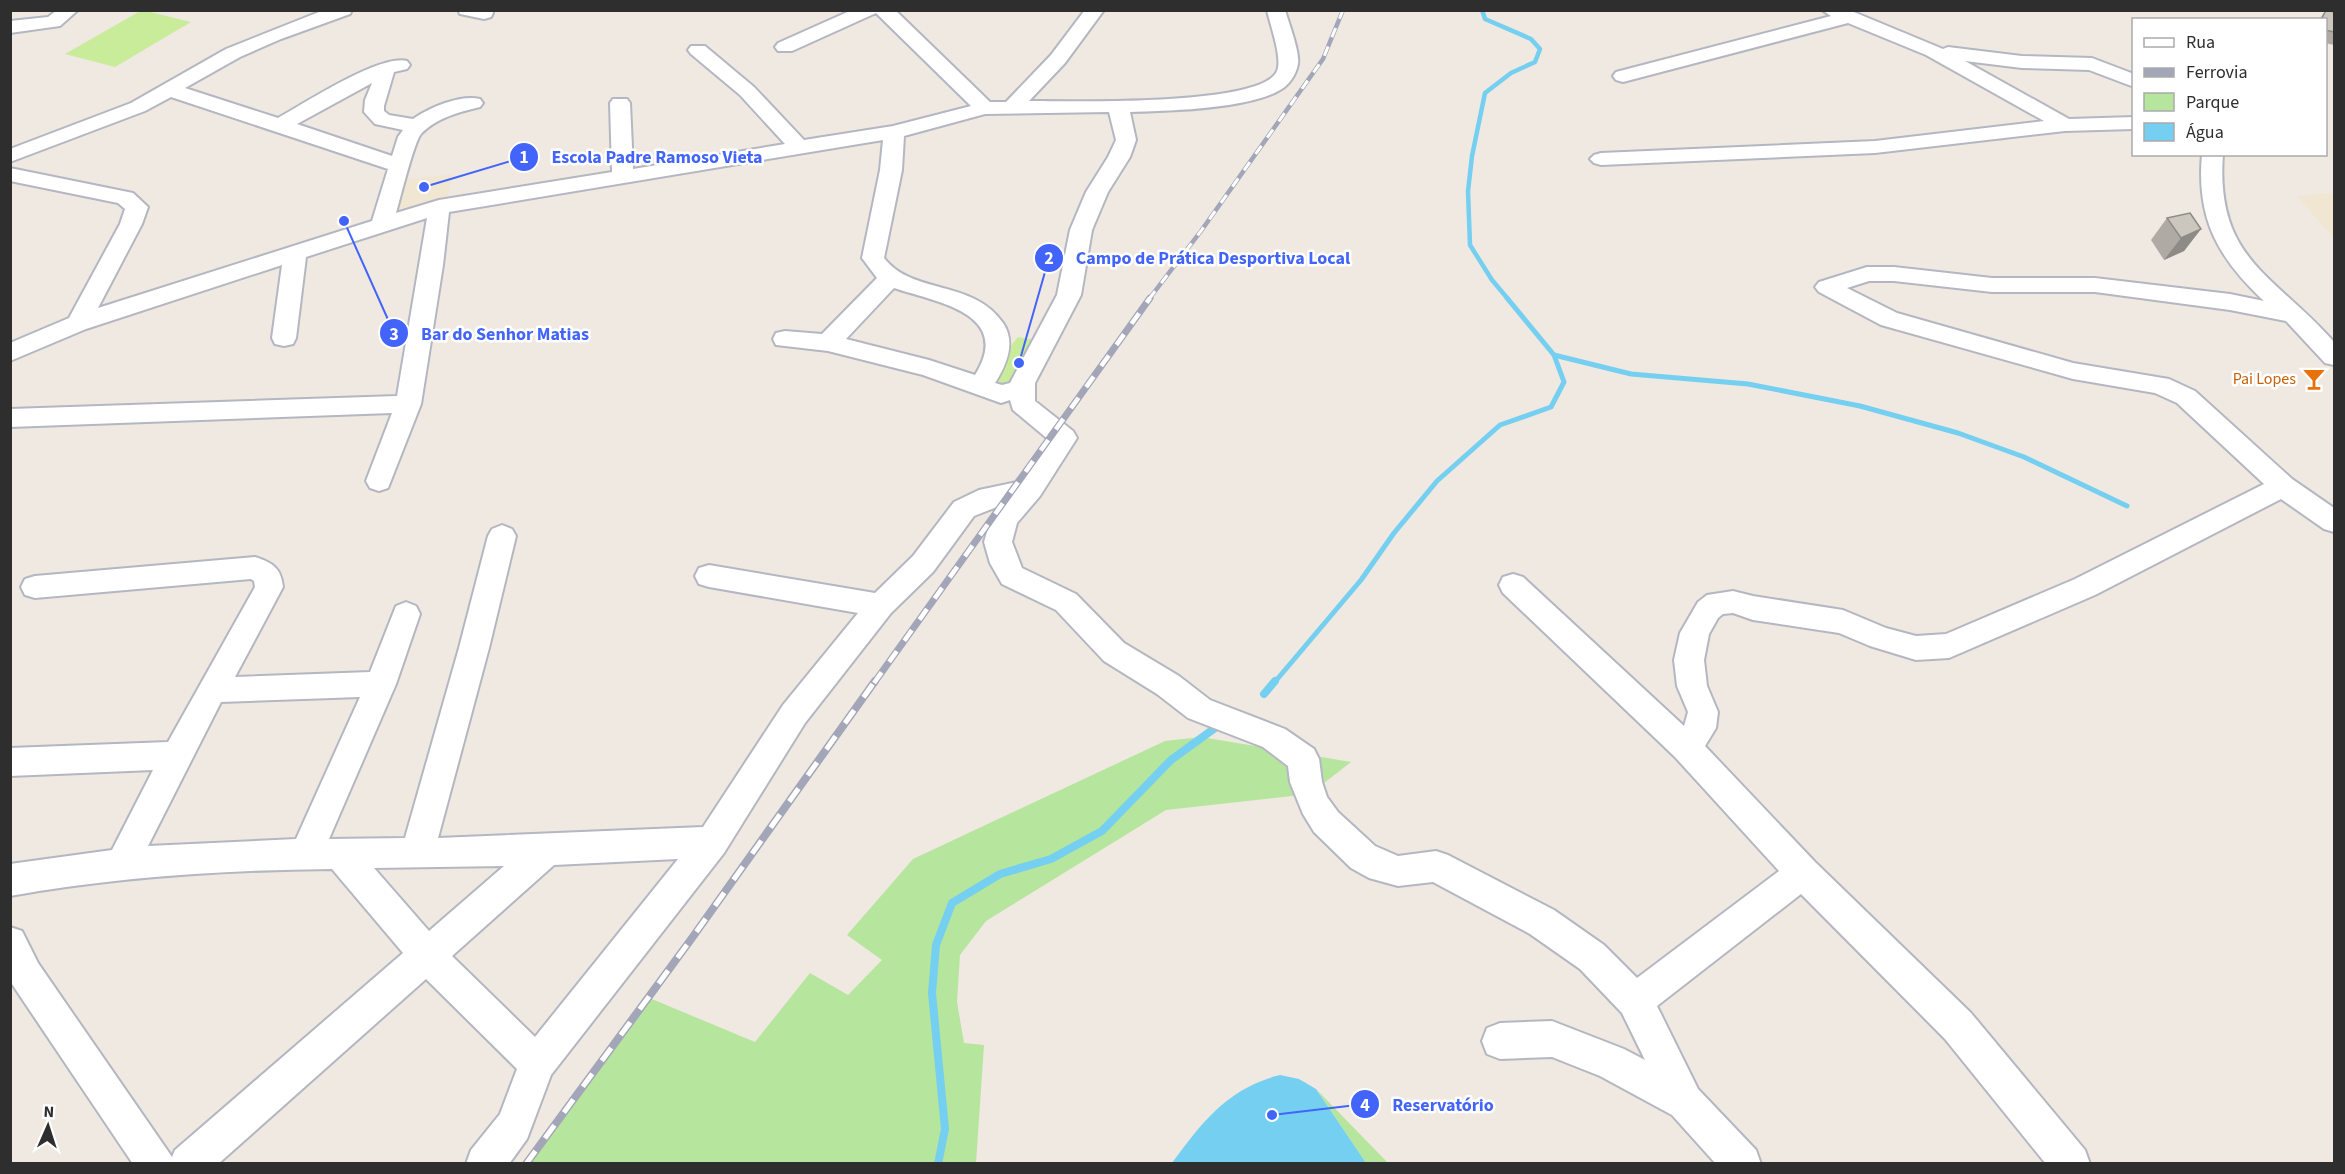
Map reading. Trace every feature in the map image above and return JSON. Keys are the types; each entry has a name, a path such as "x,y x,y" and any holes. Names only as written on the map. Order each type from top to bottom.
{"street":[{"path":"10,27 53,22 69,10"},
{"path":"785,47 869,10"},
{"path":"885,10 985,108"},
{"path":"1013,106 1090,18 1115,10"},
{"path":"10,353 78,323 440,207 894,132 985,108 1164,105 1220,100 1254,93 1273,86 1285,75 1289,62 1276,10"},
{"path":"10,156 138,108 196,72 233,53 329,11"},
{"path":"1623,76 1843,13 1933,51 2065,125"},
{"path":"698,50 747,91 800,148"},
{"path":"1933,51 2022,62 2092,64 2132,81"},
{"path":"280,125 392,67 385,74 373,100 374,112 382,120 415,126"},
{"path":"169,90 218,104 402,166"},
{"path":"382,224 402,166 408,137 415,126 428,117 473,103"},
{"path":"620,103 623,177"},
{"path":"785,339 828,343 929,368 1001,394 1019,389 1069,295 1081,230 1097,192 1119,157 1126,140 1118,105"},
{"path":"1601,159 1875,147 2065,125 2132,123"},
{"path":"894,132 890,181 873,258 876,267 891,277 965,302 982,311 997,331 997,355 981,386"},
{"path":"2213,156 2212,189 2223,235 2233,253 2334,357"},
{"path":"10,174 125,198 137,207 131,224 78,323"},
{"path":"379,481 408,404 440,207"},
{"path":"284,338 295,252"},
{"path":"2291,314 2187,296 2095,285 1992,285 1867,273 1827,287 1872,312 1899,322 2073,371 2160,385 2186,397 2283,486 2334,522"},
{"path":"828,343 891,277"},
{"path":"1023,384 1022,404 1064,438 1030,489 1005,519 998,542 1004,563 1012,576 1066,602 1114,652 1168,685 1199,709 1274,738 1303,759 1306,782 1314,804 1326,822 1363,857 1381,867 1398,871 1436,866 1469,882 1567,938 1592,957 1635,1001 1685,1102 1742,1164"},
{"path":"10,418 408,404"},
{"path":"1686,747 1701,728 1703,712 1692,686 1689,660 1695,633 1708,610 1718,603 1733,602 1753,608 1843,622 1880,638 1916,648 1948,646 2085,587 2283,486"},
{"path":"485,1164 514,1126 537,1064 712,842 794,714 881,604 923,564 964,509 989,497 1030,489"},
{"path":"417,853 474,648 502,536"},
{"path":"35,587 255,568 268,575 269,587 177,755 122,864"},
{"path":"709,576 881,604"},
{"path":"1513,585 1686,747 1803,873 1958,1026 2071,1164"},
{"path":"322,854 406,614"},
{"path":"213,690 381,684"},
{"path":"10,762 177,755"},
{"path":"10,880 122,864 322,854 547,850 712,842"},
{"path":"189,1164 547,850"},
{"path":"322,854 537,1064"},
{"path":"1635,1001 1803,873"},
{"path":"10,943 26,975 156,1164"},
{"path":"1500,1041 1552,1039 1611,1062 1685,1102"}],"shaded area":[{"path":"453,174 447,198 393,210 401,180"},
{"path":"2334,193 2334,238 2297,196"}],"green space":[{"path":"142,10 191,22 115,67 65,54"},
{"path":"1018,337 1035,340 1053,349 1019,389 985,378"},
{"path":"1201,737 1351,762 1310,794 1166,810 986,921 960,955 957,1002 964,1043 984,1045 976,1163 526,1164 647,997 755,1042 810,973 848,995 882,960 847,935 913,859 1165,741"},
{"path":"1316,1089 1388,1163 1366,1163"}],"water":[{"path":"1280,1075 1299,1079 1316,1089 1366,1163 1172,1163 1194,1134 1231,1098 1245,1088"}],"building":[{"path":"2326,10 2334,12 2334,32 2327,30 2327,18 2322,18"},
{"path":"2190,213 2201,229 2181,238 2167,218"}],"waterway":[{"path":"1482,10 1485,19 1531,39 1540,49 1535,62 1511,73 1485,93 1472,156 1468,191 1470,245 1492,280 1508,299"},
{"path":"1507,298 1554,355"},
{"path":"1274,683 1361,580 1394,533 1437,481 1500,425 1551,407 1564,382 1554,355"},
{"path":"1554,355 1631,374 1748,384 1860,406 1958,433 2024,457 2127,506"},
{"path":"1264,694 1275,681"},
{"path":"938,1164 945,1129 932,993 936,945 952,903 1000,874 1051,859 1102,831 1171,760 1215,728"}],"railway":[{"path":"1149,299 1201,231 1323,59 1343,10"},
{"path":"874,683 1150,298"},
{"path":"526,1164 692,938 875,681"}],"place":[{"name":"Escola Padre Ramoso Vieta","path":"424,187"},
{"name":"Bar do Senhor Matias","path":"344,221"},
{"name":"Campo de Prática Desportiva Local","path":"1019,363"},
{"name":"Pai Lopes","path":"2314,379"},
{"name":"Reservatório","path":"1272,1115"}]}
